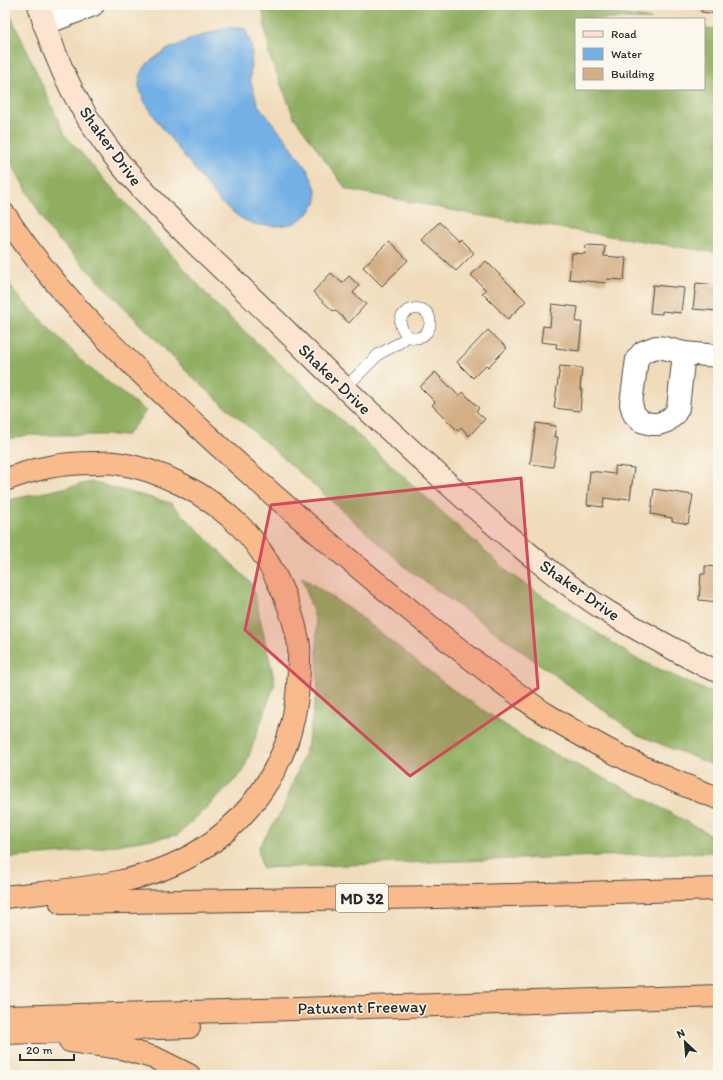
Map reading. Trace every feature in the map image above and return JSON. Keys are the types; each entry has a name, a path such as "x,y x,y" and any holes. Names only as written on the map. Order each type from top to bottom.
{"highway":[{"path":"5,215 56,283 94,326 167,398 270,492 340,553 490,673 544,713 594,743 649,771 718,798"},
{"path":"5,480 32,470 70,463 115,463 156,472 189,488 219,508 241,527 262,553 278,582 291,614 299,642 297,700 291,730 269,782 227,832 198,852 168,867 134,878 91,887 5,897"},
{"name":"MD 32","path":"5,904 430,897 718,889"},
{"name":"Patuxent Freeway","path":"5,1017 718,996"},
{"path":"5,1034 205,1026 438,1005"},
{"path":"5,1034 82,1042 121,1048 155,1058 189,1075"}],"street":[{"path":"42,15 93,5"},
{"name":"Shaker Drive","path":"42,15 55,54 69,84 93,125 120,164 151,200 344,389 418,458 546,567 608,612 705,666 718,671"},
{"path":"684,354 718,356"}],"lane":[{"path":"344,389 379,354 399,343 408,336"}],"highlighted area":[{"path":"521,478 538,688 410,776 245,630 271,505"}],"green space":[{"path":"5,5 65,135 219,308 510,574 635,658 718,696 718,767 638,735 409,570 190,375 49,230 5,152"},
{"path":"262,5 565,5 645,18 575,18 575,90 705,90 705,28 718,29 718,253 476,215 346,189 294,117 269,54"},
{"path":"5,276 15,293 87,366 146,411 127,435 28,435 5,440"},
{"path":"91,482 171,503 252,584 275,683 243,772 178,835 67,853 5,858 5,501"},
{"path":"302,577 357,614 449,687 532,743 628,790 715,837 714,852 262,868 258,848 282,811 307,747 318,684 316,622"}],"water":[{"path":"228,27 245,29 251,44 252,53 250,79 258,105 291,146 308,171 316,189 317,201 308,214 293,224 277,226 257,225 242,219 220,202 160,125 143,99 139,86 140,74 148,63 166,50 194,38"}],"building":[{"path":"702,5 718,5 718,14 701,12"},
{"path":"439,222 474,253 456,271 422,240"},
{"path":"389,241 408,260 382,286 363,267"},
{"path":"586,245 605,246 604,256 626,258 624,280 607,279 606,283 569,279 572,253 585,254"},
{"path":"486,261 526,301 508,319 482,293 486,290 471,275"},
{"path":"331,273 342,283 349,276 359,286 353,293 366,304 349,323 335,310 333,311 313,292"},
{"path":"696,283 718,285 718,311 693,309"},
{"path":"653,285 684,288 681,313 662,311 662,314 650,313"},
{"path":"552,304 578,307 576,322 582,322 579,351 556,348 557,344 541,342 543,326 550,327"},
{"path":"488,330 507,348 488,367 486,365 473,378 457,362"},
{"path":"560,366 582,368 580,411 554,408"},
{"path":"435,372 459,396 463,392 479,408 476,411 485,419 469,436 461,427 458,431 432,405 435,402 420,387"},
{"path":"536,423 556,426 554,437 558,437 553,467 530,464"},
{"path":"615,466 634,468 630,499 621,498 621,500 604,498 603,507 587,505 590,471 615,474"},
{"path":"654,489 693,495 688,524 672,521 672,518 651,514"},
{"path":"705,566 718,567 718,602 699,600 701,574 705,574"}]}
